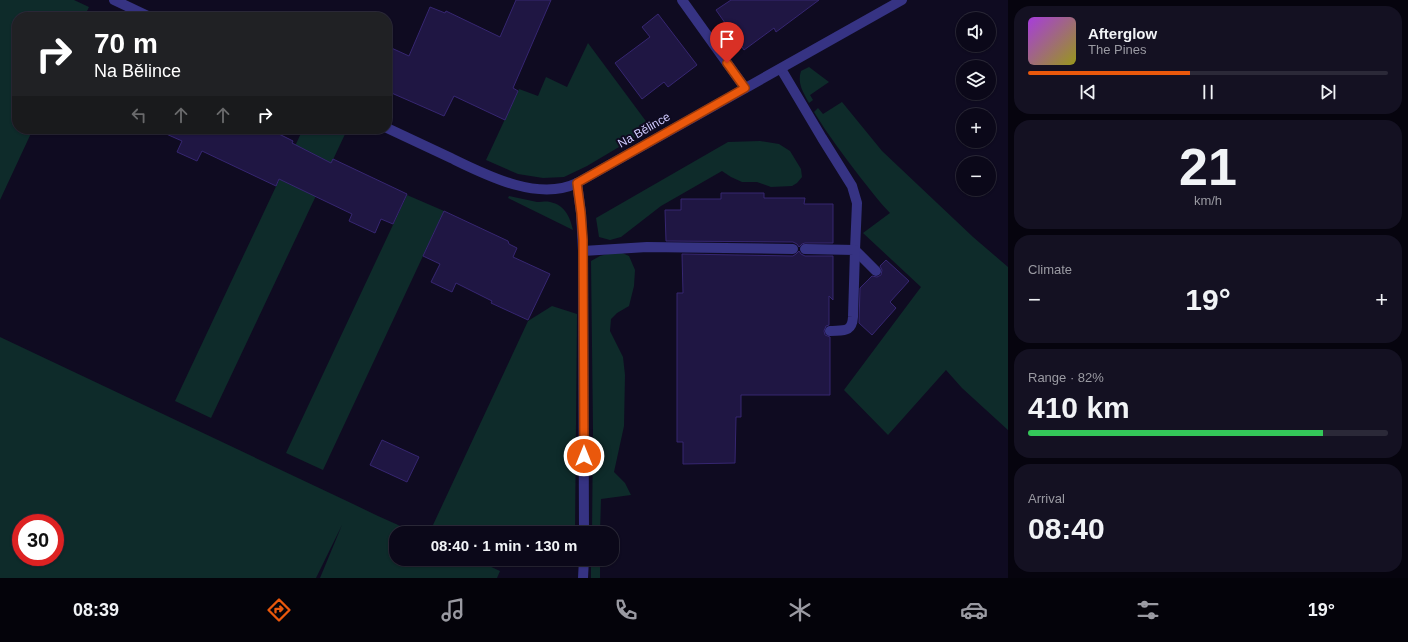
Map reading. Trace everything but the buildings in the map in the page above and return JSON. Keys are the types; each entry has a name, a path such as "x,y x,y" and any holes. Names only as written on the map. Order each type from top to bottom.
{"street":[{"path":"114,0 139,12"},
{"path":"682,0 745,88"},
{"name":"Na Bělince","path":"392,130 504,182 527,187 550,189 564,188 577,183 902,0"},
{"path":"780,69 852,186 856,203 856,250 853,316 851,325 848,329 830,331"},
{"path":"577,183 581,213 583,251 584,526"},
{"path":"583,251 647,247 793,249"},
{"path":"805,249 856,250 876,271"},
{"path":"583,578 584,566"}],"green space":[{"path":"0,0 74,0 89,7 86,12 12,12 12,134 31,134 0,200"},
{"path":"588,43 651,128 587,166 564,177 543,178 518,174 486,160 519,89 538,96 546,77 567,87"},
{"path":"809,67 829,82 810,95 813,100 809,103 801,87 800,75 801,71"},
{"path":"842,102 882,151 973,237 1008,267 1008,430 962,388 946,370 888,435 844,390 921,287 863,233 890,213 848,161 814,112 818,108 823,114"},
{"path":"301,134 345,134 211,418 175,401"},
{"path":"760,141 779,144 790,151 801,169 802,177 797,183 792,186 771,187 757,182 742,182 722,171 661,206 621,237 610,240 599,237 596,218 728,142"},
{"path":"407,195 444,211 323,470 286,453"},
{"path":"509,196 537,202 550,202 560,206 566,212 573,230 508,198"},
{"path":"618,251 629,256 635,270 634,286 629,306 617,313 611,319 610,331 623,357 625,375 624,426 614,472 625,483 631,495 601,499 600,526 592,526 593,431 591,261 600,256"},
{"path":"552,306 577,314 575,526 433,525 528,321"},
{"path":"0,337 400,526 389,526 389,566 489,566 500,571 497,578 320,578 342,525 316,578 0,578"},
{"path":"591,566 600,566 600,578 591,578"}],"route":[{"path":"584,456 583,240 577,183 745,88 727,63"}]}
